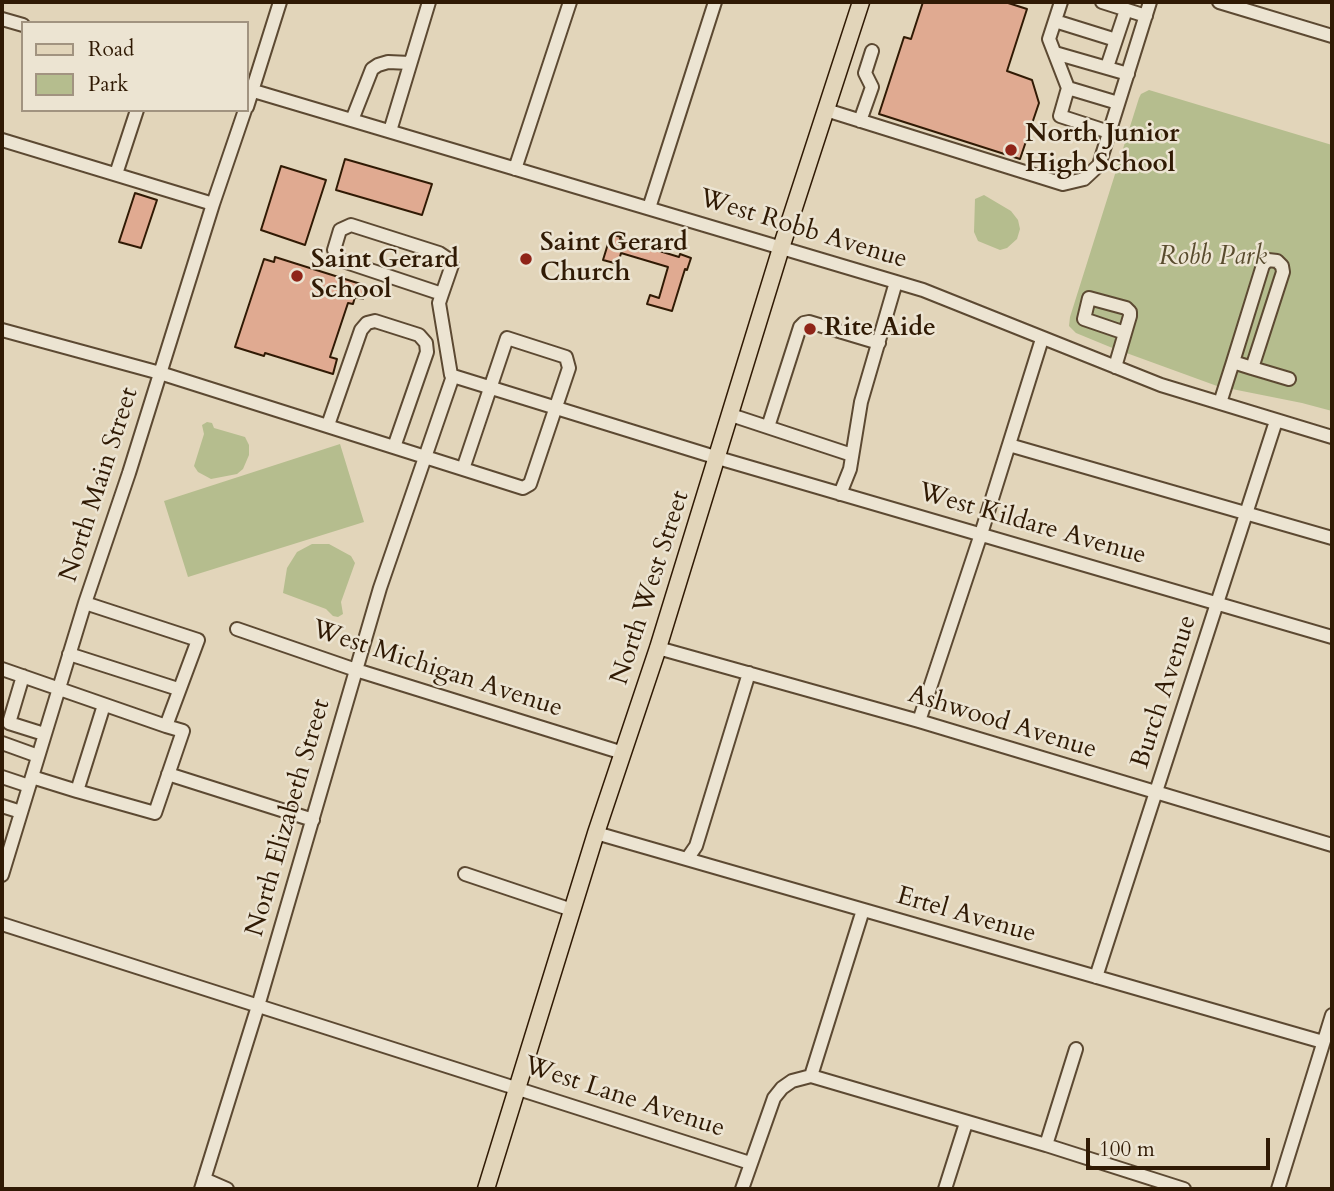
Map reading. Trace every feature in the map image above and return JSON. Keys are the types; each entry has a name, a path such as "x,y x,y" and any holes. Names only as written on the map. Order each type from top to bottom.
{"main road":[{"name":"North West Street","path":"486,1189 596,833 658,648 781,248 861,2"}],"street":[{"name":"North Main Street","path":"250,89 280,2"},
{"path":"390,131 429,2"},
{"path":"515,169 570,2"},
{"path":"649,208 715,2"},
{"path":"1061,2 1049,39 1068,88 1060,116 1109,132"},
{"path":"1102,2 1146,16"},
{"path":"826,110 1063,184 1084,179 1099,165 1150,2"},
{"path":"1219,2 1332,36"},
{"path":"1107,67 1126,10"},
{"path":"2,19 21,24"},
{"path":"1055,21 1116,40"},
{"path":"860,121 872,86 865,73 872,51"},
{"path":"1055,53 1128,74"},
{"path":"352,120 372,69 388,62 410,64"},
{"path":"1068,88 1118,103"},
{"name":"West Robb Avenue","path":"250,89 944,297 1115,367 1332,438"},
{"path":"116,174 136,112"},
{"name":"North Main Street","path":"2,875 8,832 21,812 85,603 245,112"},
{"path":"2,139 213,204"},
{"path":"442,294 340,260 334,250 340,230 351,225 439,253 452,265 439,303 453,376"},
{"path":"1220,403 1263,265 1266,261 1273,260 1281,265 1283,272 1252,368"},
{"path":"840,494 850,469 861,402 896,282"},
{"path":"328,425 361,330 367,323 375,321 419,335 426,343 428,352 394,447"},
{"path":"768,427 800,327 804,323 809,322 879,343"},
{"path":"2,330 160,373 328,425 424,459 523,488 530,484 569,368 566,357 507,338 463,469"},
{"path":"1115,367 1125,333"},
{"path":"919,721 1042,339"},
{"path":"1233,362 1289,379"},
{"name":"West Kildare Avenue","path":"453,376 718,458 1332,637"},
{"name":"North Elizabeth Street","path":"203,1184 356,670 453,376"},
{"path":"731,415 852,454"},
{"name":"Burch Avenue","path":"1096,977 1276,421"},
{"path":"1009,446 1332,538"},
{"path":"85,603 198,640 166,726"},
{"name":"West Michigan Avenue","path":"237,629 356,670 623,753"},
{"name":"Ashwood Avenue","path":"658,648 919,721 1332,845"},
{"path":"69,654 178,689"},
{"path":"2,669 183,731 155,813 77,791 2,777"},
{"path":"687,859 696,846 749,673"},
{"path":"23,676 5,722 44,734"},
{"path":"77,791 104,705"},
{"path":"2,743 38,756"},
{"path":"168,774 313,820"},
{"path":"2,806 21,812"},
{"name":"Ertel Avenue","path":"596,833 1324,1042"},
{"path":"465,874 572,910"},
{"path":"863,910 811,1076 1046,1144 1184,1189"},
{"name":"West Lane Avenue","path":"2,924 751,1163 774,1098 792,1081 811,1076"},
{"path":"1278,1189 1332,1015"},
{"path":"1046,1144 1076,1049"},
{"path":"945,1189 966,1123"},
{"path":"742,1189 751,1163"},
{"path":"203,1184 227,1189"}],"green space":[{"name":"Robb Park","path":"1149,90 1332,145 1332,411 1217,386 1110,347 1076,333 1069,326 1139,98"},
{"path":"984,195 1011,211 1018,220 1020,229 1017,239 1007,248 1000,250 978,241 974,232 975,199"},
{"path":"212,423 214,428 245,437 249,445 249,455 243,469 237,474 211,479 198,472 194,466 204,434 202,425"},
{"path":"340,444 364,522 188,577 164,501"},
{"path":"312,544 329,544 351,556 355,563 341,602 343,614 338,617 326,609 283,593 287,568 297,552"}],"building":[{"path":"923,2 1005,2 1027,9 1007,71 1032,80 1039,103 1020,159 879,114 904,37 911,39"},
{"name":"Saint Gerard School","path":"345,159 432,184 422,215 336,190"},
{"path":"281,166 326,180 305,245 261,230"},
{"path":"135,193 157,200 141,248 119,242"},
{"path":"611,234 679,257 680,254 691,258 672,311 647,304 650,295 659,298 668,267 621,253 618,264 603,260"},
{"name":"Saint Gerard School","path":"275,257 367,286 363,299 355,297 353,304 348,303 330,357 337,359 333,374 265,353 264,356 235,347 264,259 274,262"}],"place":[{"name":"North Junior High School","path":"1011,150"},
{"name":"Saint Gerard Church","path":"526,259"},
{"name":"Saint Gerard School","path":"297,276"},
{"name":"Rite Aide","path":"810,329"}]}
